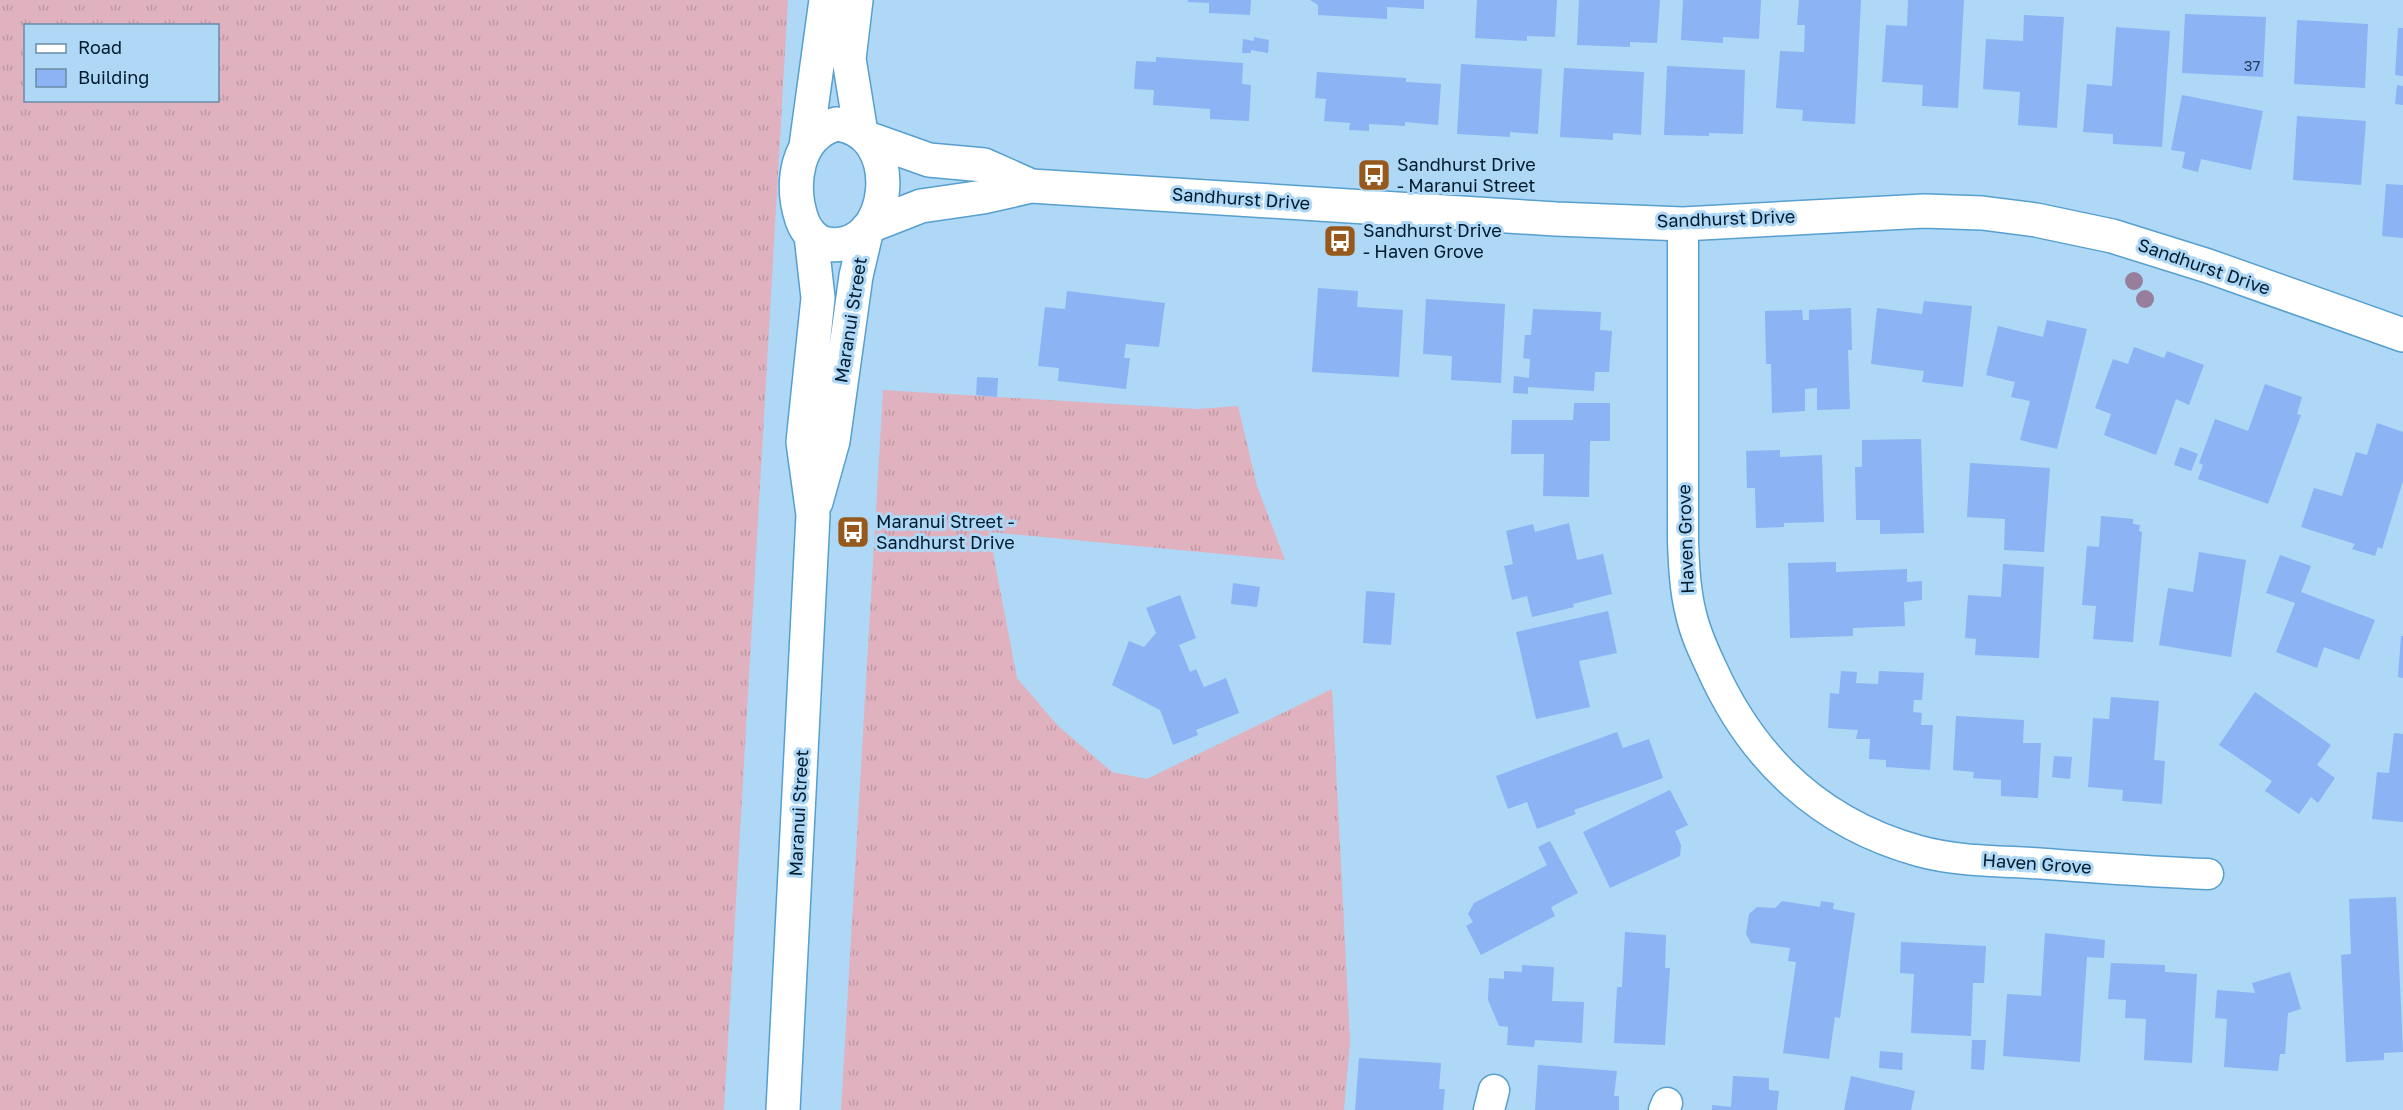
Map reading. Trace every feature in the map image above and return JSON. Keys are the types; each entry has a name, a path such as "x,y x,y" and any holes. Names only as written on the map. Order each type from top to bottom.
{"main road":[{"path":"806,146 818,131 836,124 854,127 864,136 881,162 883,193 879,210 869,228 858,238 835,245 824,243 811,235 798,207 796,191 800,161 806,146 826,0"},
{"path":"856,0 849,59 864,136"},
{"name":"Sandhurst Drive","path":"864,136 929,160 984,165 1031,186"},
{"name":"Sandhurst Drive","path":"869,228 921,206 983,197 1031,186 1557,219 1683,224 1924,211 1982,213 2036,220 2112,237 2198,263 2403,336"},
{"name":"Maranui Street","path":"813,515 833,441 856,276 869,228"},
{"name":"Maranui Street","path":"783,1110 813,515 803,442 818,298 811,235"}],"street":[{"name":"Haven Grove","path":"1683,224 1685,584 1691,615 1701,645 1719,685 1739,722 1762,753 1792,783 1818,804 1851,825 1885,841 1921,852 1963,859 2208,874"}],"green space":[{"path":"0,0 788,0 724,1110 0,1110"},
{"path":"883,390 1197,409 1238,406 1257,486 1285,560 989,532 1017,678 1058,726 1112,772 1147,779 1332,689 1350,1041 1344,1110 841,1110"}],"building":[{"path":"1188,0 1251,0 1250,15 1209,13 1209,3 1188,2"},
{"path":"1310,0 1424,0 1424,9 1387,7 1387,19 1318,15 1318,5"},
{"path":"1477,0 1557,0 1555,37 1527,36 1527,41 1475,38"},
{"path":"1579,0 1660,0 1657,43 1630,42 1630,47 1577,45"},
{"path":"1683,0 1761,0 1759,39 1723,37 1723,43 1681,40"},
{"path":"1799,0 1861,0 1855,124 1802,121 1803,110 1776,108 1780,51 1804,52 1805,25 1797,25"},
{"path":"1908,0 1964,0 1958,108 1922,106 1923,85 1882,82 1886,25 1907,26"},
{"path":"2185,14 2266,17 2263,77 2182,73"},
{"path":"2024,15 2064,17 2057,128 2018,125 2020,92 1983,89 1986,39 2023,41"},
{"path":"2297,20 2368,24 2365,88 2294,84"},
{"path":"2116,27 2170,31 2162,147 2113,144 2113,134 2083,132 2087,84 2112,86"},
{"path":"2398,28 2403,28 2403,76 2395,75"},
{"path":"1254,37 1269,40 1268,53 1251,50 1251,53 1242,53 1243,39 1254,41"},
{"path":"1156,57 1243,63 1242,84 1251,85 1249,121 1210,119 1210,109 1153,105 1154,90 1134,89 1136,61 1156,62"},
{"path":"1461,64 1542,69 1538,134 1510,132 1510,137 1457,134"},
{"path":"1667,66 1745,70 1743,134 1664,135"},
{"path":"1564,68 1644,72 1641,135 1613,133 1613,140 1560,137"},
{"path":"1317,72 1406,78 1406,82 1441,84 1438,125 1405,122 1405,126 1369,124 1369,131 1349,130 1350,123 1324,121 1326,99 1315,98"},
{"path":"2397,85 2403,86 2403,105 2395,104"},
{"path":"2182,95 2263,111 2251,170 2201,159 2198,172 2182,168 2185,152 2171,150"},
{"path":"2297,116 2366,121 2361,185 2293,180"},
{"path":"2386,184 2403,185 2403,238 2382,236"},
{"path":"1318,288 1358,291 1357,307 1403,310 1399,377 1312,372"},
{"path":"1067,291 1165,303 1159,347 1126,344 1124,358 1130,358 1126,389 1058,381 1059,368 1038,366 1045,307 1065,309"},
{"path":"1426,299 1505,304 1501,383 1451,380 1452,356 1423,354"},
{"path":"1924,301 1972,306 1963,387 1922,382 1924,371 1871,364 1877,308 1922,314"},
{"path":"1851,308 1852,350 1848,350 1850,409 1817,410 1817,388 1805,389 1805,411 1772,413 1771,364 1766,364 1765,311 1802,310 1803,320 1809,320 1809,310"},
{"path":"1533,309 1601,312 1600,330 1612,331 1609,372 1595,372 1594,391 1528,387 1528,394 1513,393 1514,376 1529,378 1530,359 1523,358 1525,335 1531,335"},
{"path":"2047,320 2087,329 2057,449 2020,440 2030,401 2011,397 2015,382 1986,375 1998,326 2043,337"},
{"path":"2134,347 2164,358 2167,351 2204,365 2189,405 2176,399 2156,455 2104,435 2111,414 2095,408 2113,359 2128,364"},
{"path":"977,377 998,378 997,397 976,395"},
{"path":"2265,384 2302,397 2297,414 2301,415 2268,504 2198,479 2203,465 2199,463 2215,419 2248,431"},
{"path":"1574,403 1610,403 1610,441 1590,441 1589,497 1543,496 1544,454 1511,454 1512,420 1573,420"},
{"path":"2377,423 2403,432 2403,481 2382,549 2378,547 2375,556 2352,549 2355,544 2301,527 2314,488 2342,496 2356,452 2367,455"},
{"path":"1921,439 1924,533 1880,534 1880,520 1856,520 1855,467 1862,467 1862,440"},
{"path":"2180,447 2198,454 2191,471 2174,465"},
{"path":"1780,450 1780,457 1822,455 1824,522 1784,523 1784,527 1756,528 1755,488 1747,488 1746,451"},
{"path":"1970,463 2050,468 2044,552 2004,550 2005,519 1967,517"},
{"path":"2101,516 2133,519 2133,524 2140,525 2139,531 2142,532 2133,642 2093,639 2096,606 2082,605 2087,546 2099,547"},
{"path":"1569,523 1577,560 1603,554 1612,594 1573,604 1574,607 1532,617 1527,596 1512,600 1504,566 1513,564 1506,531 1533,524 1535,532"},
{"path":"2199,552 2246,560 2231,657 2159,645 2168,588 2193,592"},
{"path":"2280,555 2311,566 2301,592 2375,620 2359,660 2324,647 2317,668 2276,652 2295,603 2266,593"},
{"path":"1836,562 1836,572 1907,569 1907,582 1922,581 1922,600 1904,602 1905,626 1853,628 1853,636 1790,638 1788,563"},
{"path":"2003,564 2044,567 2039,658 1975,655 1976,639 1965,638 1968,595 2001,597"},
{"path":"1233,583 1260,587 1257,607 1231,604"},
{"path":"1366,591 1395,593 1391,645 1363,643"},
{"path":"1180,595 1196,638 1179,645 1190,672 1196,669 1204,687 1226,678 1239,713 1196,730 1198,735 1173,745 1160,710 1112,685 1129,641 1144,647 1156,633 1146,608"},
{"path":"1608,611 1617,653 1579,661 1590,707 1536,719 1516,632"},
{"path":"2401,636 2403,636 2403,678 2398,677"},
{"path":"1841,671 1857,672 1856,683 1878,684 1879,671 1924,673 1922,700 1914,700 1913,712 1922,713 1921,725 1933,725 1930,770 1886,767 1886,760 1869,759 1870,739 1856,739 1858,730 1828,728 1830,693 1839,694"},
{"path":"2255,692 2331,745 2317,765 2335,778 2318,803 2311,797 2299,814 2265,791 2272,781 2219,745"},
{"path":"2111,697 2159,701 2154,760 2165,761 2162,804 2122,801 2123,790 2088,787 2093,718 2109,719"},
{"path":"1956,716 2024,720 2023,743 2041,743 2038,798 2001,796 2001,780 1973,778 1974,772 1953,770"},
{"path":"1617,732 1623,748 1649,739 1663,778 1574,810 1576,814 1537,829 1527,802 1508,809 1496,776"},
{"path":"2394,733 2403,734 2403,822 2372,819 2377,772 2389,773"},
{"path":"2054,756 2072,757 2070,779 2052,777"},
{"path":"1670,790 1688,825 1675,831 1681,845 1680,856 1610,888 1583,832"},
{"path":"1550,841 1578,893 1551,907 1555,916 1481,955 1466,926 1473,922 1468,914 1474,903 1547,865 1538,847"},
{"path":"2396,897 2403,1052 2384,1053 2384,1060 2346,1062 2341,955 2351,954 2349,899"},
{"path":"1782,901 1820,907 1821,901 1834,903 1833,909 1855,913 1840,1018 1835,1017 1829,1059 1783,1053 1796,962 1788,961 1790,948 1751,943 1746,934 1749,914 1757,907 1775,908"},
{"path":"1625,932 1666,935 1665,968 1670,968 1665,1045 1614,1043 1617,987 1622,987"},
{"path":"2045,933 2105,940 2104,958 2087,957 2080,1062 2003,1056 2007,994 2041,996"},
{"path":"1901,942 1986,946 1984,983 1973,983 1971,1036 1911,1033 1914,974 1900,973"},
{"path":"2111,963 2165,965 2165,972 2197,974 2192,1063 2144,1060 2146,1019 2125,1018 2126,1000 2108,999"},
{"path":"1522,965 1554,967 1552,1001 1584,1002 1582,1043 1535,1040 1534,1047 1507,1045 1508,1027 1499,1026 1488,1000 1489,978 1504,979 1504,971 1522,972"},
{"path":"2290,972 2301,1009 2288,1013 2285,1054 2280,1054 2278,1071 2224,1067 2227,1019 2215,1018 2217,990 2255,993 2252,983"},
{"path":"1972,1040 1986,1040 1984,1070 1971,1069"},
{"path":"1880,1051 1903,1053 1902,1070 1879,1068"},
{"path":"1359,1058 1441,1063 1439,1089 1445,1089 1443,1110 1355,1110"},
{"path":"1538,1065 1617,1071 1614,1096 1619,1096 1619,1110 1535,1110"},
{"path":"1733,1076 1769,1078 1769,1090 1779,1091 1777,1110 1712,1110 1712,1105 1731,1107"},
{"path":"1851,1076 1915,1091 1911,1110 1844,1110"}],"place":[{"name":"Sandhurst Drive - Maranui Street","path":"1374,175"},
{"name":"Sandhurst Drive - Haven Grove","path":"1340,241"},
{"name":"Maranui Street - Sandhurst Drive","path":"853,532"}]}
